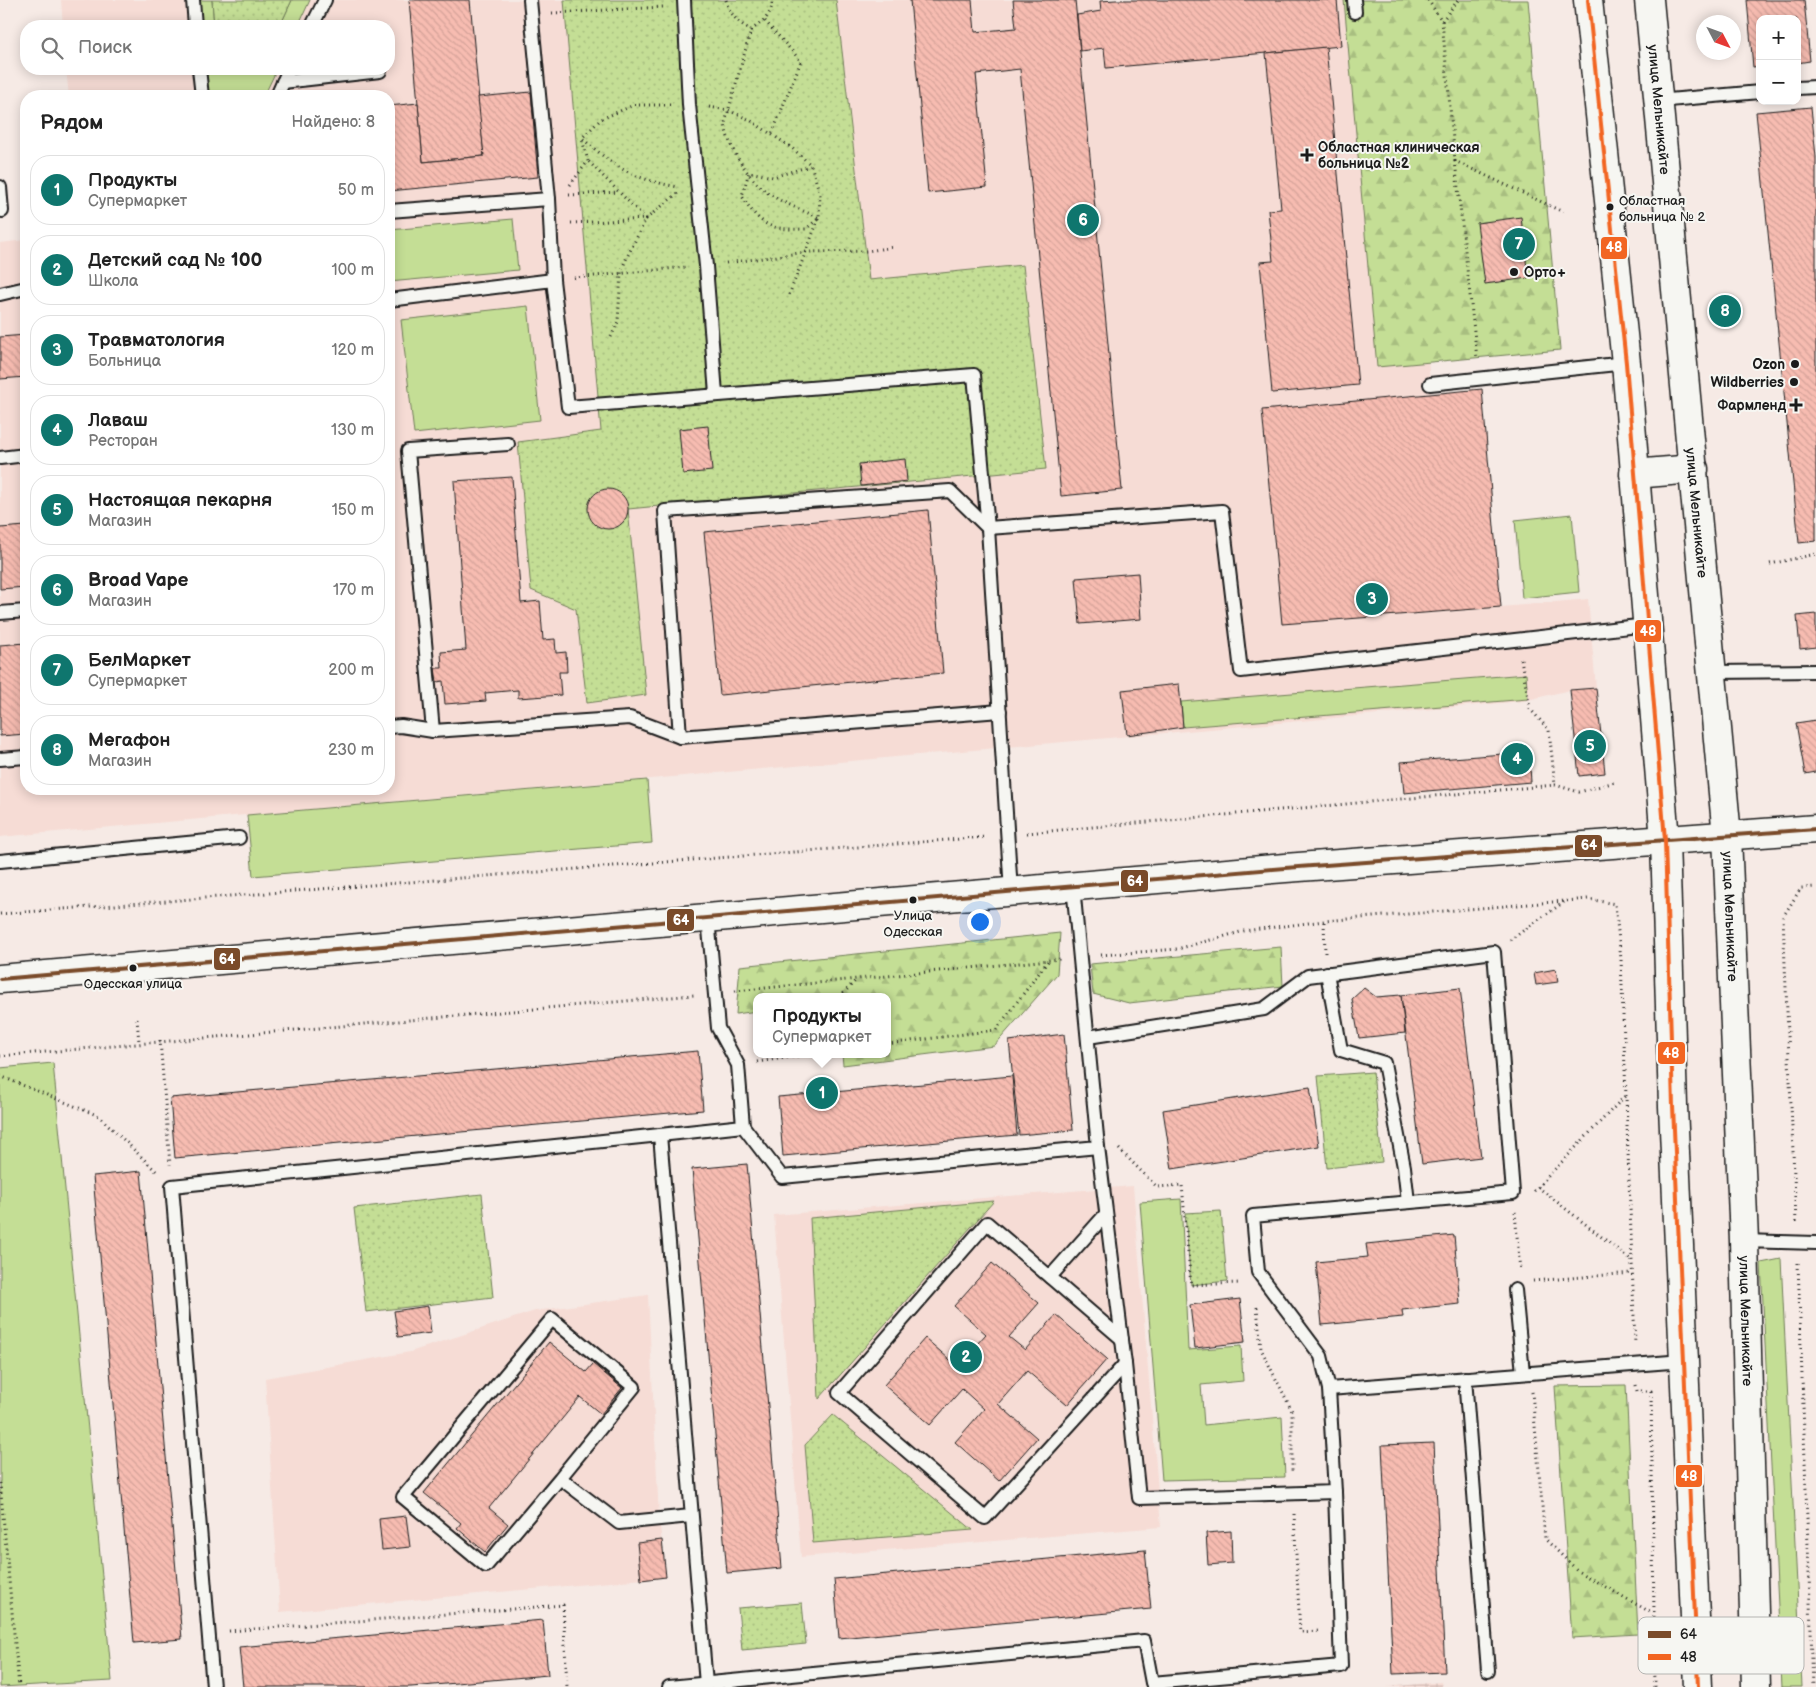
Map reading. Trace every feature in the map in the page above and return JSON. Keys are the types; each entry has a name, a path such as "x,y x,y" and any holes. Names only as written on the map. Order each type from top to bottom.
{"main road":[{"path":"1588,0 1626,363 1665,840 1683,1360 1695,1617"},
{"name":"улица Мельникайте","path":"1649,0 1727,836 1744,1241 1754,1617"},
{"path":"1634,474 1694,469"},
{"path":"0,979 1073,886 1816,829"},
{"path":"1697,1674 1698,1687"},
{"name":"улица Мельникайте","path":"1756,1674 1756,1687"}],"lane":[{"path":"192,0 194,20"},
{"path":"315,20 325,0"},
{"path":"530,0 549,199 553,280 568,407 974,375 988,528 1010,892"},
{"path":"685,3 689,105 706,266 716,394"},
{"path":"200,75 201,90"},
{"path":"280,90 287,75"},
{"path":"283,82 345,75"},
{"path":"1801,88 1816,86"},
{"path":"1657,100 1756,92"},
{"path":"0,187 2,211"},
{"path":"395,211 549,199"},
{"path":"395,299 553,280"},
{"path":"0,294 20,289"},
{"path":"1430,384 1626,363"},
{"path":"433,731 408,451 508,444"},
{"path":"0,458 20,456"},
{"path":"680,737 665,511 950,491 988,528 1222,511 1241,671 1647,625"},
{"path":"0,613 20,611"},
{"path":"1713,672 1816,671"},
{"path":"395,726 433,731 630,718 680,737 1000,712"},
{"path":"0,759 20,757"},
{"path":"0,861 239,838"},
{"path":"1073,886 1078,957 1088,1036 1098,1147 1125,1364 1139,1498 1335,1492"},
{"path":"708,918 718,1028 738,1065 743,1126 782,1177 1098,1147"},
{"path":"669,1687 1144,1641 1152,1683 1341,1666 1335,1492 1329,1388 1321,1356 1258,1272 1253,1216 1513,1193 1494,952 1308,976 1264,1009 1088,1036"},
{"path":"1327,973 1341,1050 1384,1063 1404,1167 1408,1202"},
{"path":"213,1687 172,1186 743,1126"},
{"path":"660,1135 706,1684"},
{"path":"1050,1277 1106,1214"},
{"path":"1122,1339 987,1223 839,1394 985,1518 1125,1364"},
{"path":"1744,1241 1816,1243"},
{"path":"1515,1290 1527,1373"},
{"path":"552,1319 634,1387 560,1478 486,1566 403,1498 552,1319"},
{"path":"1329,1388 1683,1360"},
{"path":"1465,1378 1488,1671"},
{"path":"560,1478 619,1523 691,1516"}],"path":[{"path":"726,0 729,10 738,23 751,30"},
{"path":"749,172 742,196 752,213 762,223 779,230 806,229 818,218 763,190 749,172 726,134 725,123 751,30 765,21 773,6 772,0"},
{"path":"1428,0 1442,21 1479,379"},
{"path":"1442,21 1458,0"},
{"path":"531,14 685,3"},
{"path":"765,21 801,61 772,134"},
{"path":"582,138 588,161 646,219"},
{"path":"588,161 562,196 619,192"},
{"path":"1455,161 1563,212"},
{"path":"749,172 773,177 811,165"},
{"path":"611,337 618,322 621,272 646,219 684,188"},
{"path":"550,224 646,219"},
{"path":"1770,564 1816,554"},
{"path":"1518,641 1530,709 1549,730 1555,785"},
{"path":"0,914 1007,835 1555,785 1579,792 1615,782"},
{"path":"1813,1687 1783,917 1801,888 1816,887"},
{"path":"0,1056 160,1040 714,994 1078,957 1177,949 1244,931 1324,921 1565,900 1588,899 1615,904 1621,959 1636,1391 1651,1390 1653,1617"},
{"path":"1494,952 1565,900"},
{"path":"1324,921 1327,973"},
{"path":"891,1043 996,1030 1048,960"},
{"path":"844,993 856,979"},
{"path":"137,1019 139,1042"},
{"path":"160,1040 172,1186"},
{"path":"738,1065 783,1058"},
{"path":"0,1076 99,1116 172,1186"},
{"path":"1626,1096 1538,1187 1632,1260"},
{"path":"1098,1147 1116,1146 1157,1187 1182,1185 1191,1285 1245,1282"},
{"path":"1530,1282 1632,1274"},
{"path":"1257,1305 1261,1349 1292,1411 1293,1493 1300,1632 1325,1631 1328,1667"},
{"path":"1527,1373 1545,1539 1579,1572 1653,1614"},
{"path":"0,1483 19,1687"},
{"path":"209,1633 563,1605 567,1687"},
{"path":"1655,1674 1656,1687"}],"shaded area":[{"path":"61,0 1396,0 1431,393 1482,389 1501,607 1588,599 1596,688 1570,690 1523,701 0,837 0,243 20,241 20,795 395,795 395,90 68,90 67,75 395,75 395,20 63,20"},
{"path":"1133,1186 1161,1527 801,1557 774,1215"},
{"path":"648,1295 659,1518 666,1577 280,1612 265,1378 410,1352 535,1311"},
{"path":"1441,1682 1442,1687 1387,1687"}],"green space":[{"path":"198,0 212,0 214,20 200,20"},
{"path":"212,0 292,0 283,20 214,20"},
{"path":"292,0 310,0 301,20 283,20"},
{"path":"564,0 836,0 869,280 1023,265 1046,469 628,509 646,695 587,703 576,609 531,590 518,442 601,431"},
{"path":"1344,0 1528,0 1560,350 1377,367"},
{"path":"205,75 274,75 267,90 206,90"},
{"path":"513,219 518,270 395,281 395,229"},
{"path":"528,306 540,420 414,434 401,320"},
{"path":"1572,514 1579,592 1522,598 1515,520"},
{"path":"1526,674 1528,699 1183,727 1181,702"},
{"path":"647,780 652,843 253,876 247,815"},
{"path":"1060,933 1057,974 994,1046 843,1065 842,1058 891,1058 891,993 753,993 753,1012 736,1014 740,966"},
{"path":"1281,947 1283,986 1129,1003 1093,994 1090,964"},
{"path":"53,1063 112,1681 0,1687 0,1068"},
{"path":"1373,1072 1382,1162 1327,1168 1318,1076"},
{"path":"482,1194 493,1297 366,1312 354,1208"},
{"path":"1181,1199 1188,1350 1241,1346 1243,1381 1201,1385 1204,1425 1282,1417 1285,1477 1162,1480 1140,1202"},
{"path":"994,1201 819,1399 810,1218"},
{"path":"1221,1211 1227,1281 1191,1285 1185,1213"},
{"path":"1781,1259 1799,1617 1779,1617 1761,1263"},
{"path":"1626,1385 1638,1634 1572,1638 1555,1386"},
{"path":"833,1415 973,1530 813,1543 805,1445"},
{"path":"802,1603 806,1644 742,1650 738,1608"},
{"path":"1781,1674 1801,1674 1802,1687 1782,1687"}],"building":[{"path":"409,0 470,0 484,156 423,162"},
{"path":"910,0 972,0 975,32 1016,28 1013,0 1075,0 1122,490 1061,496 1020,69 976,74 987,187 928,193"},
{"path":"1337,0 1341,46 1106,68 1104,48 1080,51 1077,15 1101,11 1100,1"},
{"path":"1747,0 1804,0 1810,61 1801,62 1801,15 1756,15 1756,67 1753,67"},
{"path":"1326,47 1358,385 1272,393 1260,262 1273,261 1268,210 1281,209 1266,53"},
{"path":"531,92 538,177 395,190 395,105 418,103 423,162 484,156 478,97"},
{"path":"1811,107 1816,157 1816,541 1799,543 1756,112"},
{"path":"1521,217 1528,278 1485,284 1477,223"},
{"path":"20,335 20,377 0,379 0,337"},
{"path":"1482,389 1501,607 1282,624 1262,410"},
{"path":"708,426 712,471 683,474 679,429"},
{"path":"905,459 907,481 861,486 859,464"},
{"path":"512,477 521,603 540,601 543,640 555,639 556,653 566,652 567,672 559,672 561,695 518,698 518,690 485,693 486,701 445,704 443,681 437,682 435,668 442,668 441,652 466,650 454,481"},
{"path":"612,489 619,492 625,498 628,509 627,517 619,526 612,529 604,529 597,526 589,517 588,505 591,498 600,490"},
{"path":"928,510 943,673 720,695 704,532"},
{"path":"20,526 20,587 0,589 0,528"},
{"path":"1138,573 1141,619 1080,624 1076,578"},
{"path":"1816,614 1816,647 1800,649 1797,616"},
{"path":"20,643 20,734 0,736 0,645"},
{"path":"1179,684 1183,727 1127,735 1122,690"},
{"path":"1596,688 1605,773 1579,776 1570,690"},
{"path":"1816,720 1816,772 1805,774 1796,723"},
{"path":"1529,752 1531,782 1404,793 1401,762"},
{"path":"1556,969 1558,982 1536,985 1534,973"},
{"path":"1364,988 1376,997 1401,995 1405,1033 1359,1038 1352,999"},
{"path":"1460,988 1481,1157 1422,1164 1401,995"},
{"path":"1064,1034 1073,1130 1019,1135 1009,1041"},
{"path":"698,1051 703,1110 175,1158 170,1098"},
{"path":"1012,1076 1017,1135 783,1156 778,1097"},
{"path":"1310,1087 1319,1146 1172,1169 1163,1110"},
{"path":"747,1164 782,1568 727,1573 692,1169"},
{"path":"141,1171 182,1639 134,1643 93,1176"},
{"path":"1454,1235 1460,1304 1402,1310 1403,1317 1322,1325 1316,1262 1368,1257 1366,1244"},
{"path":"992,1263 1039,1303 1009,1337 1025,1350 1056,1315 1107,1359 1067,1405 1027,1371 998,1404 1037,1438 999,1481 955,1442 984,1409 962,1389 930,1425 884,1385 925,1338 957,1366 986,1334 954,1306"},
{"path":"1240,1299 1245,1342 1195,1348 1190,1305"},
{"path":"428,1306 431,1333 398,1337 394,1311"},
{"path":"549,1342 586,1372 593,1364 622,1388 601,1414 580,1397 489,1508 508,1524 485,1552 457,1528 461,1523 424,1493"},
{"path":"1434,1443 1445,1672 1393,1674 1382,1445"},
{"path":"406,1516 410,1547 382,1550 379,1519"},
{"path":"1231,1531 1232,1563 1208,1565 1206,1533"},
{"path":"662,1540 666,1577 641,1580 637,1543"},
{"path":"1145,1550 1151,1609 839,1638 834,1579"},
{"path":"543,1620 548,1675 411,1687 243,1687 239,1647"}],"transit line":[{"name":"48","path":"1588,0 1626,363 1665,840 1673,1106 1695,1617"},
{"name":"64","path":"0,979 1285,868 1816,829"},
{"name":"48","path":"1697,1674 1698,1687"}],"place":[{"name":"Областная клиническая больница №2","path":"1307,155"},
{"name":"Областная больница № 2","path":"1610,207"},
{"name":"Broad Vape","path":"1083,220"},
{"name":"БелМаркет","path":"1519,244"},
{"name":"Орто+","path":"1514,272"},
{"name":"Мегафон","path":"1725,311"},
{"name":"Ozon","path":"1795,364"},
{"name":"Wildberries","path":"1794,382"},
{"name":"Фармленд","path":"1796,405"},
{"name":"Травматология","path":"1372,599"},
{"name":"Настоящая пекарня","path":"1590,746"},
{"name":"Лаваш","path":"1517,759"},
{"name":"Улица Одесская","path":"913,900"},
{"name":"Одесская улица","path":"133,968"},
{"name":"Продукты","path":"822,1093"},
{"name":"Детский сад № 100","path":"966,1357"}]}
